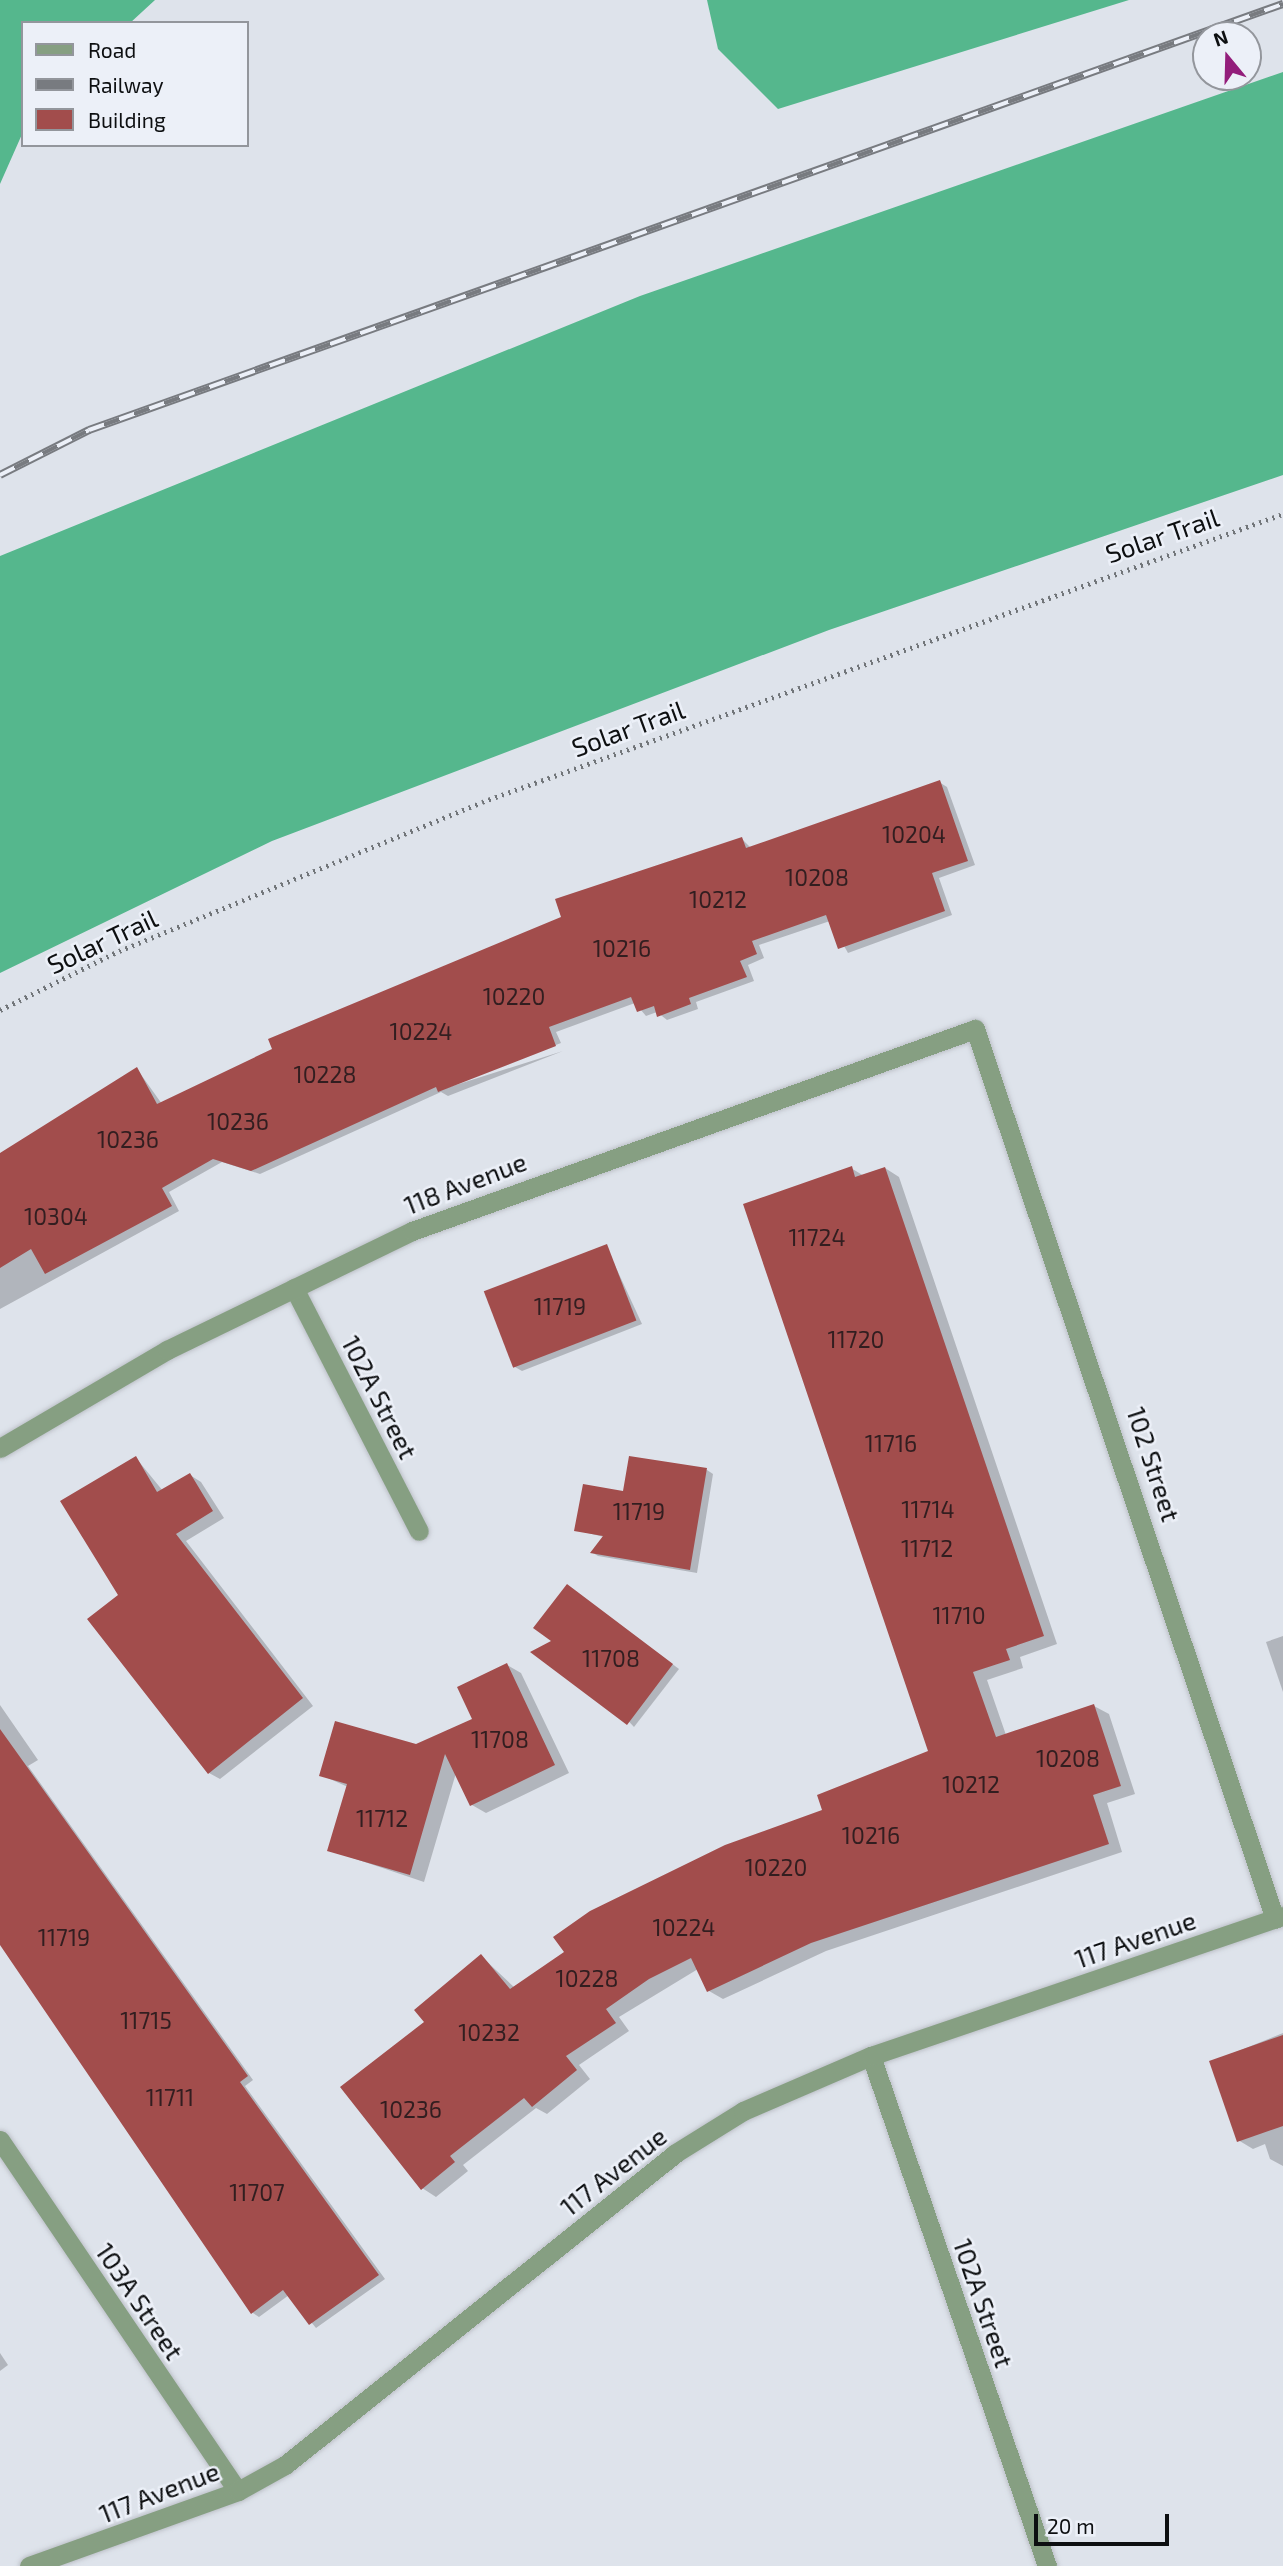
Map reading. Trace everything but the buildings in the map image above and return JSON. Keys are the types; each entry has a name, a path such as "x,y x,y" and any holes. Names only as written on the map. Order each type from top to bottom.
{"street":[{"name":"118 Avenue","path":"0,1448 167,1350 412,1231 975,1029"},
{"name":"102 Street","path":"975,1029 1279,1917"},
{"name":"102A Street","path":"294,1287 419,1531"},
{"name":"117 Avenue","path":"29,2566 238,2491 341,2425 674,2154 743,2111 871,2056 1279,1917"},
{"name":"102A Street","path":"871,2056 1046,2566"},
{"name":"103A Street","path":"0,2140 238,2491"}],"path":[{"name":"Solar Trail","path":"0,1010 119,951 482,802 1283,514"}],"green space":[{"path":"0,0 155,0 132,21 21,21 21,137 0,184"},
{"path":"707,0 1129,0 778,109 718,49"},
{"path":"1283,72 1283,475 829,630 272,841 0,973 0,556 640,296 1228,91 1262,91 1262,79"}],"railway":[{"path":"0,475 89,430 1283,4"}]}
